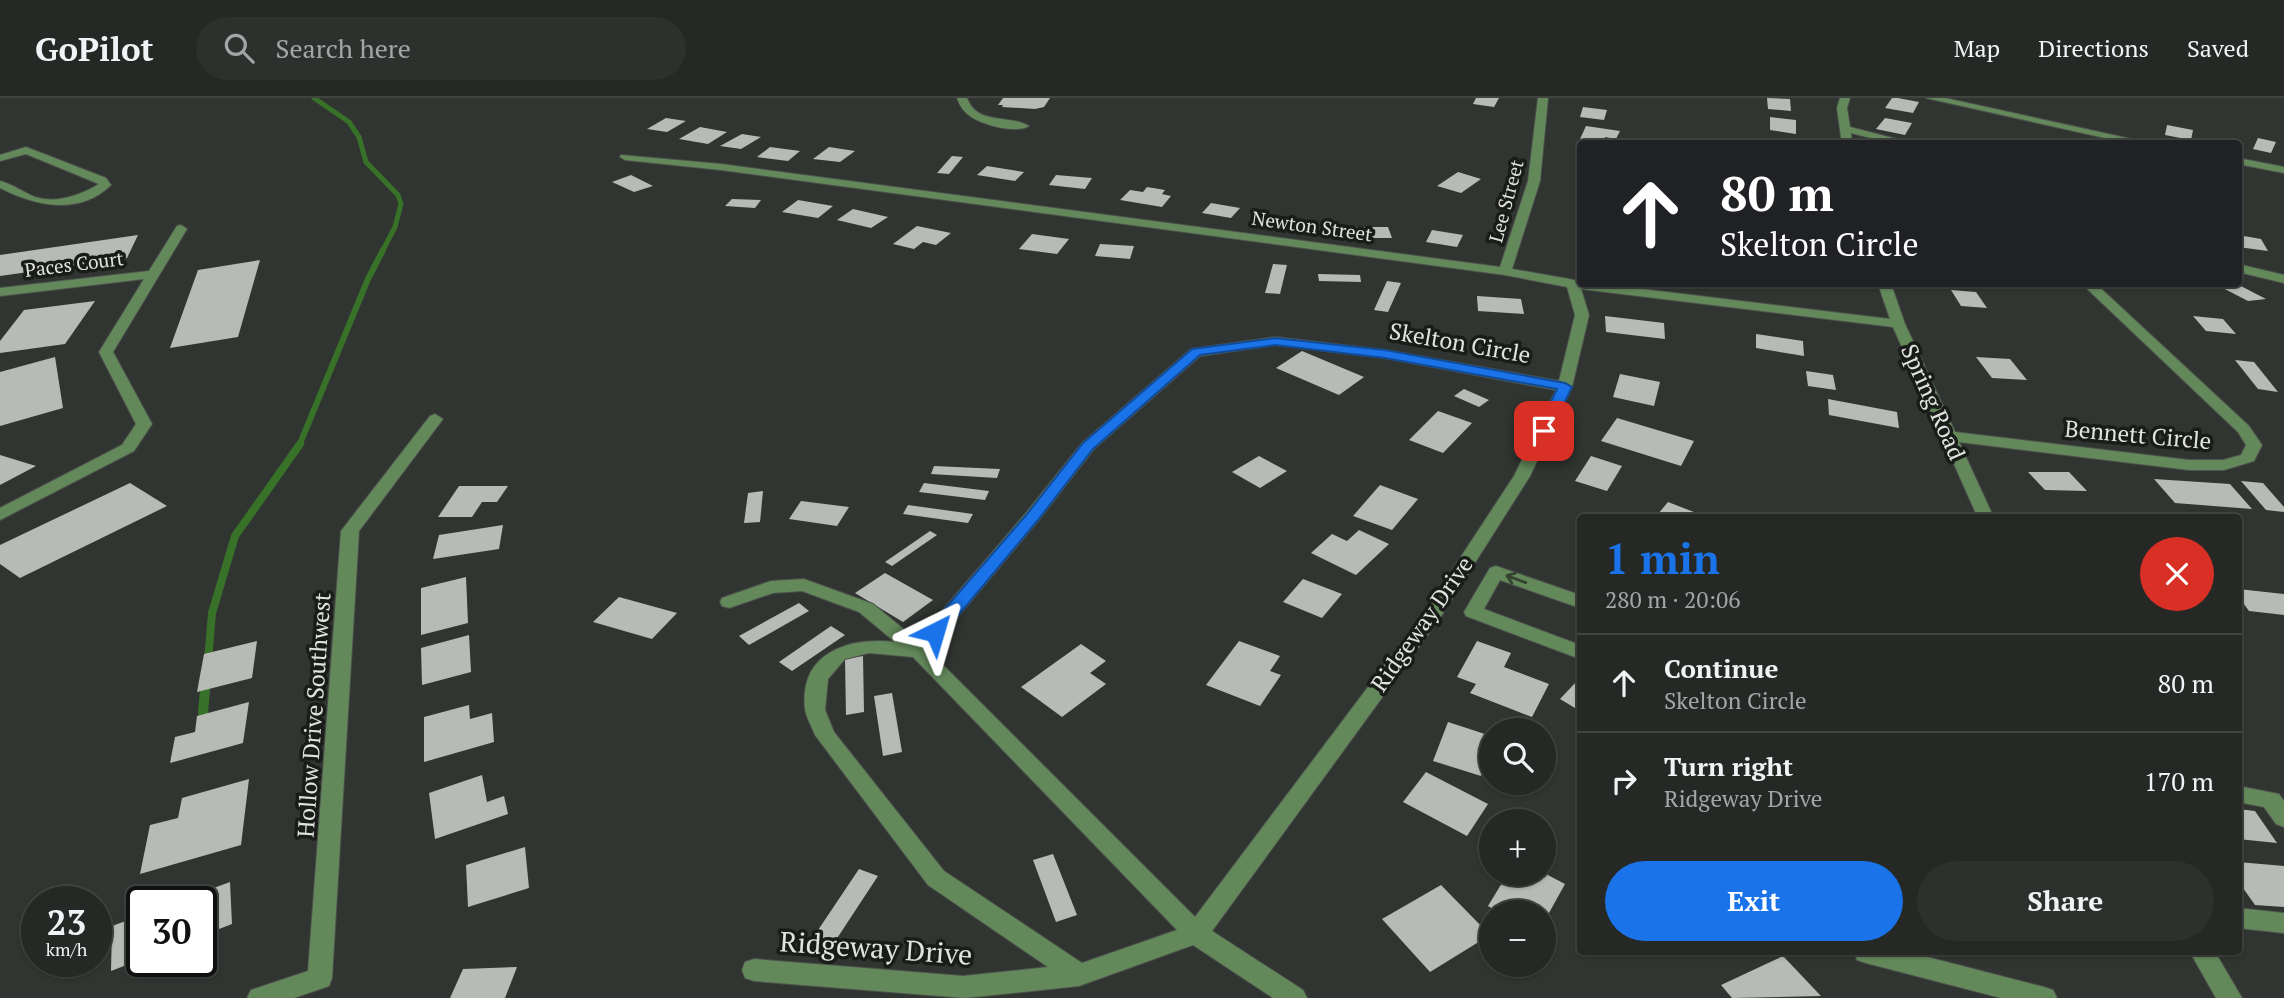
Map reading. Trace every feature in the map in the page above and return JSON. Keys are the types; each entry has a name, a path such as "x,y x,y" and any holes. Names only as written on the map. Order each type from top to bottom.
{"street":[{"path":"962,98 963,106 972,114 992,122 1024,126"},
{"name":"Lee Street","path":"1504,271 1534,181 1543,98"},
{"path":"1845,98 1842,108 1846,140"},
{"path":"1931,98 2130,140"},
{"path":"1845,129 1893,140"},
{"path":"0,158 26,150 102,180 105,185 78,197 58,202 40,202 0,184"},
{"name":"Newton Street","path":"625,157 722,167 1504,271 1577,284"},
{"path":"2242,162 2284,170"},
{"name":"Paces Court","path":"0,515 128,448 139,432 144,424 106,352 181,229"},
{"path":"2242,269 2284,279"},
{"name":"Paces Court","path":"0,292 153,274"},
{"name":"Ridgeway Drive","path":"754,970 963,987 1079,975 1196,934 1433,614 1522,476 1565,387 1582,315 1573,284"},
{"name":"Newton Street","path":"1597,287 1898,324"},
{"name":"Spring Road","path":"1886,287 1898,324 1984,514"},
{"name":"Bennett Circle","path":"1947,436 2189,465 2224,465 2248,458 2254,445 2244,429 2092,287"},
{"name":"Skelton Circle","path":"918,651 1032,517 1088,446 1196,352 1275,341 1385,354 1565,387"},
{"name":"Hollow Drive Southwest","path":"260,998 320,978 350,531 435,419"},
{"path":"1577,601 1496,572 1473,612 1577,651"},
{"path":"729,603 771,587 804,585 866,608 918,651 1196,934 1294,998"},
{"path":"918,651 869,646 838,654 818,677 815,710 825,735 936,878 1079,975"},
{"path":"2242,795 2271,800 2284,818"},
{"path":"2242,918 2284,923"},
{"path":"1878,955 2044,998"},
{"path":"2204,955 2229,998"}],"building":[{"path":"1003,98 1050,98 1044,107 1035,109 1002,107 1003,105 998,105"},
{"path":"1476,98 1499,98 1494,107 1473,104"},
{"path":"1767,98 1790,99 1791,111 1768,109"},
{"path":"1892,98 1919,102 1913,113 1885,108"},
{"path":"1583,107 1607,110 1604,120 1580,117"},
{"path":"1770,117 1796,120 1796,134 1770,130"},
{"path":"666,118 686,121 667,132 647,129"},
{"path":"1885,118 1912,123 1905,135 1876,129"},
{"path":"2167,125 2193,130 2191,140 2165,135"},
{"path":"1586,126 1620,131 1616,139 1580,139"},
{"path":"700,127 727,132 708,144 679,139"},
{"path":"742,134 761,137 741,149 720,146"},
{"path":"2258,138 2276,142 2271,153 2253,149"},
{"path":"770,147 800,151 788,161 757,157"},
{"path":"829,147 855,151 840,162 813,159"},
{"path":"952,156 963,157 949,174 937,173"},
{"path":"987,166 1024,172 1015,181 977,175"},
{"path":"1458,172 1481,179 1461,193 1437,186"},
{"path":"631,175 653,186 634,192 612,182"},
{"path":"1056,175 1092,178 1085,189 1049,185"},
{"path":"1147,187 1165,190 1162,194 1171,196 1162,207 1120,200 1130,190 1143,192"},
{"path":"732,199 761,200 755,208 725,206"},
{"path":"798,200 833,206 818,218 782,212"},
{"path":"1211,203 1240,208 1231,218 1202,213"},
{"path":"853,209 888,217 871,228 837,220"},
{"path":"1282,218 1314,221 1309,232 1277,228"},
{"path":"917,226 951,233 936,245 923,242 914,249 893,244"},
{"path":"1352,227 1388,227 1392,238 1356,238"},
{"path":"1432,230 1463,235 1457,247 1426,242"},
{"path":"1032,234 1069,239 1057,254 1019,249"},
{"path":"138,235 127,258 0,276 0,255"},
{"path":"2242,236 2261,239 2268,251 2242,248"},
{"path":"1100,244 1134,246 1130,259 1095,256"},
{"path":"260,260 238,337 170,348 198,270"},
{"path":"1273,264 1287,265 1280,294 1265,293"},
{"path":"1318,274 1360,275 1361,282 1319,281"},
{"path":"1387,281 1401,283 1388,312 1374,310"},
{"path":"2221,287 2242,287 2266,299 2248,301"},
{"path":"1951,290 1976,292 1987,308 1961,306"},
{"path":"1477,296 1521,299 1524,314 1478,311"},
{"path":"95,301 65,344 0,353 0,341 24,310"},
{"path":"1605,316 1664,323 1665,339 1606,332"},
{"path":"2193,316 2223,319 2236,334 2206,331"},
{"path":"1756,334 1803,341 1804,356 1756,348"},
{"path":"1302,351 1364,377 1339,395 1276,368"},
{"path":"55,357 63,408 0,426 0,372"},
{"path":"1976,357 2010,359 2027,380 1992,378"},
{"path":"2235,360 2254,362 2278,392 2258,389"},
{"path":"1806,371 1833,375 1836,390 1808,386"},
{"path":"1620,374 1660,382 1654,406 1613,397"},
{"path":"1464,389 1489,400 1479,407 1454,396"},
{"path":"1828,399 1897,412 1899,428 1829,415"},
{"path":"1438,411 1472,423 1443,453 1409,440"},
{"path":"1617,418 1694,441 1681,466 1601,441"},
{"path":"0,455 36,466 0,485"},
{"path":"1259,456 1287,471 1260,488 1232,472"},
{"path":"1591,456 1622,466 1607,491 1575,481"},
{"path":"934,466 1000,469 997,478 931,474"},
{"path":"2028,472 2069,472 2087,491 2045,490"},
{"path":"2154,479 2230,484 2252,509 2175,503"},
{"path":"2241,481 2263,483 2284,507 2284,512 2266,510"},
{"path":"130,483 167,506 20,578 0,564 0,545"},
{"path":"924,483 989,491 985,500 919,492"},
{"path":"1380,485 1418,499 1392,530 1353,516"},
{"path":"459,486 508,486 497,502 482,502 472,517 438,517"},
{"path":"763,491 760,522 744,523 748,493"},
{"path":"801,501 849,507 837,526 789,519"},
{"path":"1668,502 1699,514 1658,514"},
{"path":"908,505 973,514 968,523 903,514"},
{"path":"503,525 499,549 433,559 439,535"},
{"path":"1359,530 1389,544 1356,575 1311,553 1332,534 1347,541"},
{"path":"930,531 937,535 892,566 885,562"},
{"path":"885,573 933,600 903,622 855,593"},
{"path":"466,577 468,623 421,635 421,588"},
{"path":"1303,579 1342,594 1322,618 1283,602"},
{"path":"2242,589 2284,594 2284,615 2249,611 2242,601"},
{"path":"619,597 677,613 652,639 593,622"},
{"path":"799,603 809,611 749,645 739,636"},
{"path":"831,626 845,635 792,671 779,662"},
{"path":"469,635 471,672 422,685 421,648"},
{"path":"257,641 252,678 197,692 204,654"},
{"path":"1239,641 1280,656 1270,671 1281,675 1260,706 1206,685"},
{"path":"1477,641 1511,653 1504,667 1549,684 1532,717 1470,693 1476,684 1457,677"},
{"path":"1081,644 1106,661 1090,673 1106,684 1062,717 1021,687"},
{"path":"863,656 864,712 846,715 845,659"},
{"path":"1577,681 1577,709 1560,699"},
{"path":"892,693 902,752 883,756 874,696"},
{"path":"249,702 243,743 170,763 175,737 195,732 197,716"},
{"path":"469,705 470,719 492,713 494,742 424,762 424,717"},
{"path":"1448,722 1479,732 1479,775 1433,761"},
{"path":"1426,772 1488,804 1485,809 1479,809 1479,818 1467,836 1403,802"},
{"path":"482,775 487,802 504,796 508,814 435,839 429,793"},
{"path":"249,779 241,845 140,874 150,825 178,818 182,798"},
{"path":"2242,809 2255,811 2277,843 2242,839"},
{"path":"525,847 529,888 468,907 466,865"},
{"path":"1053,854 1077,915 1056,922 1033,860"},
{"path":"2242,862 2284,866 2284,907 2255,905 2242,887"},
{"path":"859,869 878,876 828,952 808,945"},
{"path":"1556,879 1565,884 1556,900 1492,900 1500,886 1556,886"},
{"path":"230,882 232,924 217,930 217,887"},
{"path":"1441,885 1479,924 1479,942 1430,972 1382,919"},
{"path":"126,921 126,965 112,971 112,926"},
{"path":"1783,956 1821,996 1732,998 1721,985"},
{"path":"517,967 505,998 450,998 463,969"}],"waterway":[{"path":"314,98 349,122 359,137 366,162 398,195 401,204 395,227 382,252"},
{"path":"300,445 368,279 383,250"},
{"path":"208,661 212,613 235,536 300,445"},
{"path":"205,690 206,681"},
{"path":"203,713 205,689"}],"route":[{"path":"935,632 1088,446 1196,352 1275,341 1385,354 1565,387 1544,431"}]}
